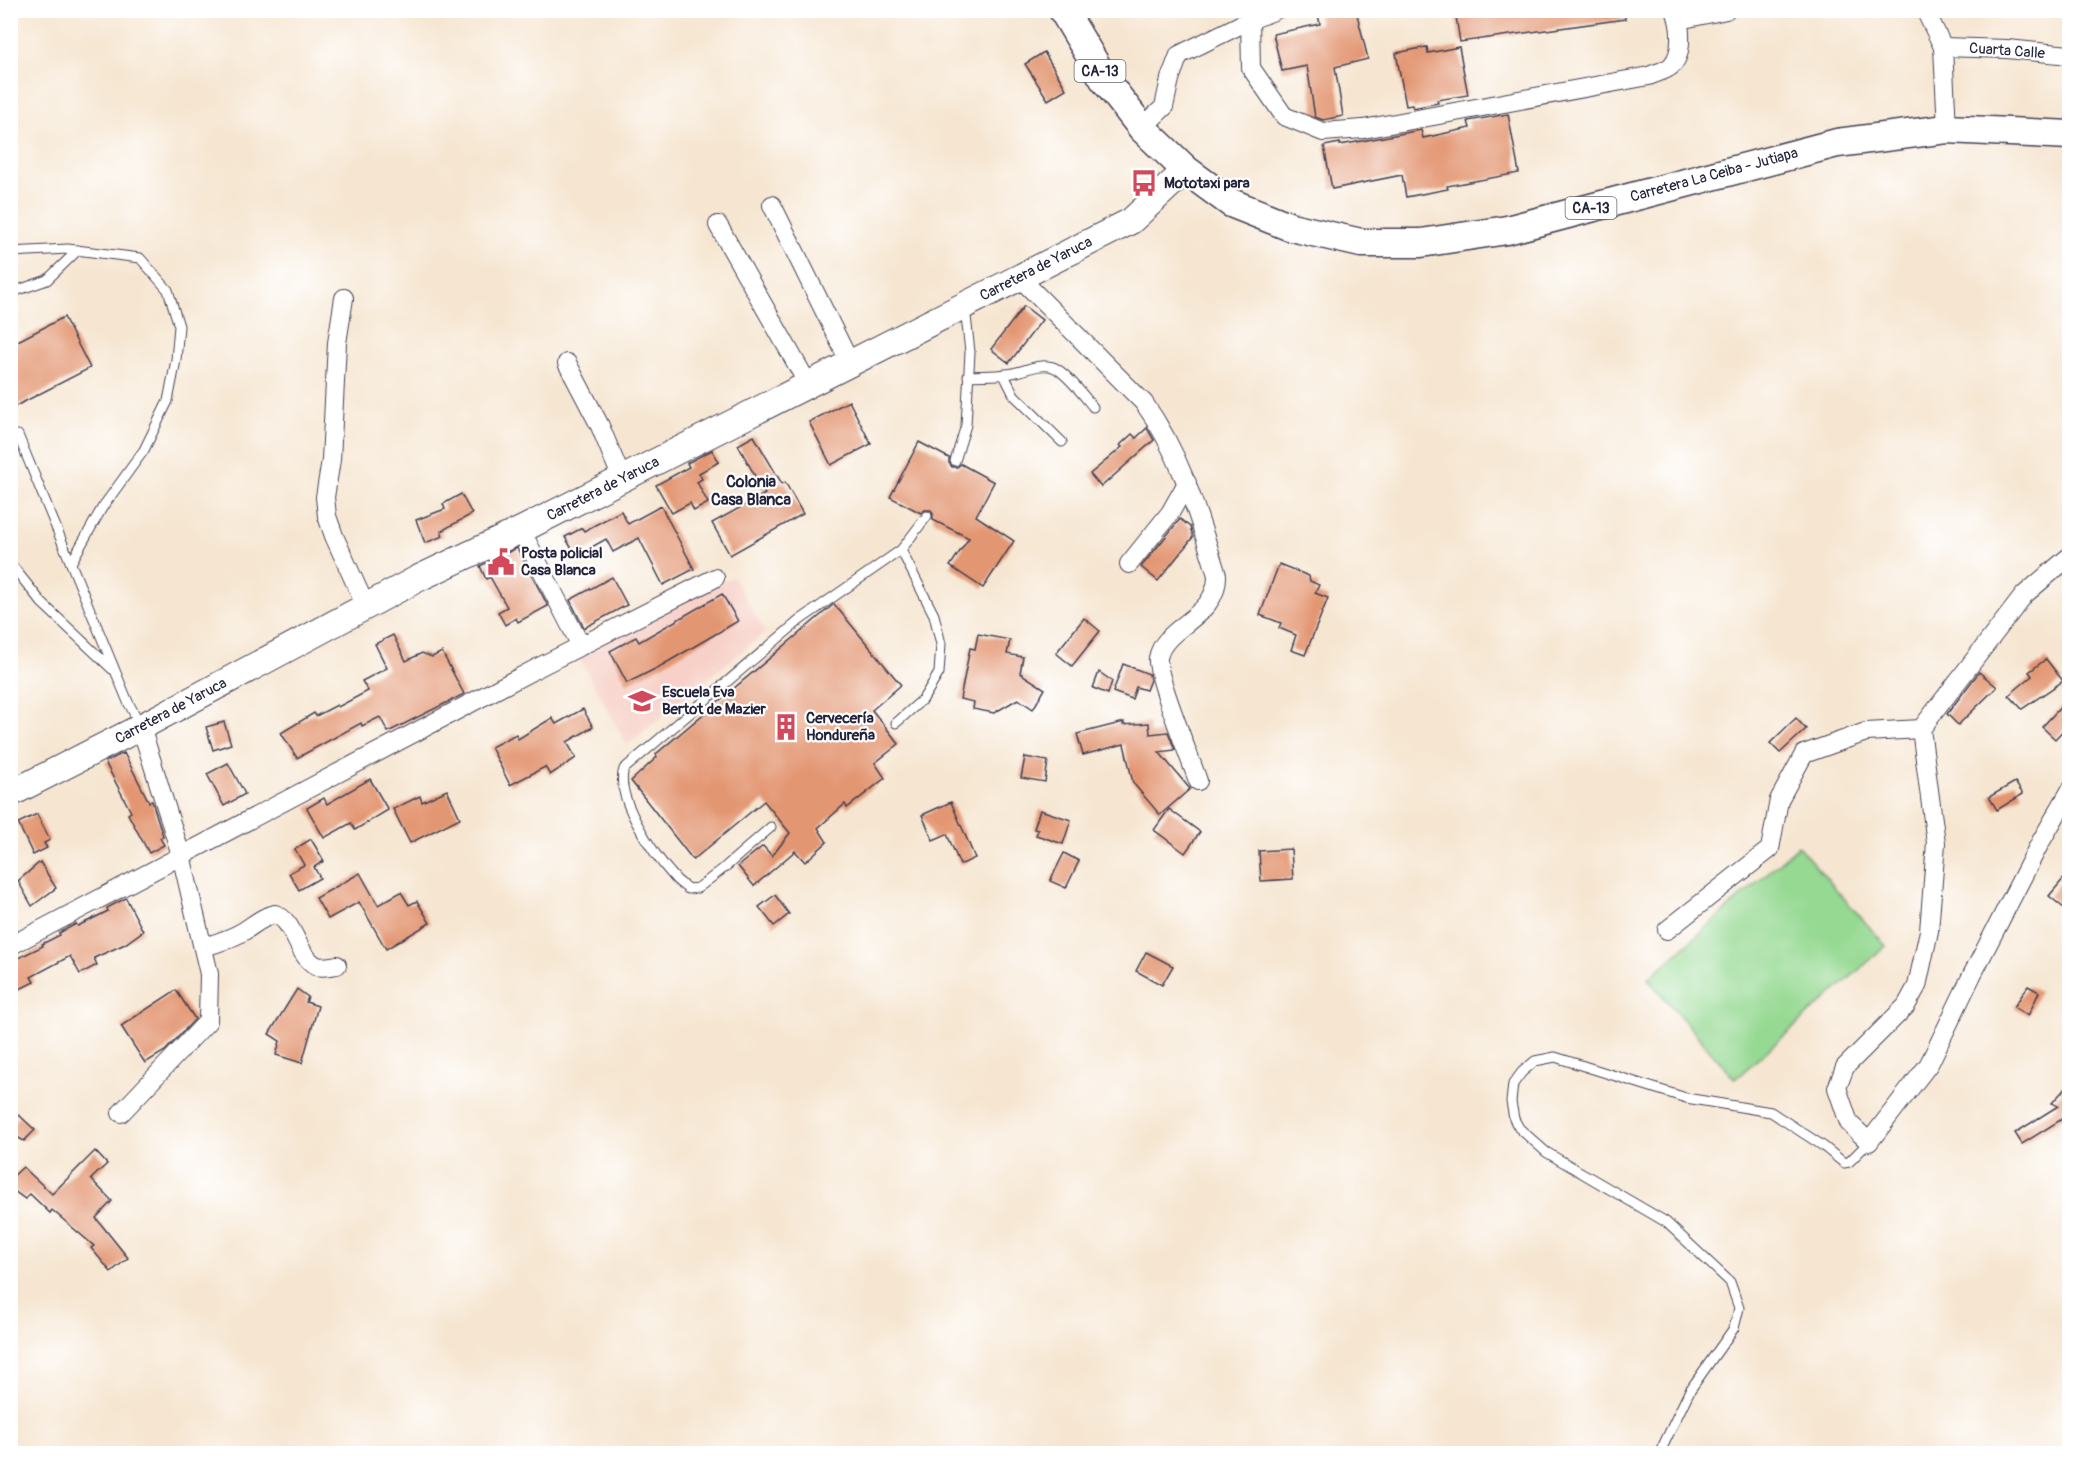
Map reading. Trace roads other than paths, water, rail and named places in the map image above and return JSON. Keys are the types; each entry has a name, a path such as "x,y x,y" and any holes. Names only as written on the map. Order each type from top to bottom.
{"main road":[{"name":"Carretera La Ceiba - Jutiapa","path":"1064,10 1104,79 1142,128 1186,170 1231,203 1291,227 1361,243 1421,243 1507,230 1837,142 1947,129 2070,135"}],"street":[{"path":"1142,128 1164,106 1170,79 1179,55 1210,42 1250,20 1276,10"},
{"path":"1250,20 1251,68 1284,116 1323,132 1363,129 1648,76 1670,67 1678,56 1677,15 1726,10"},
{"path":"1925,10 1944,48 1947,129"},
{"name":"Cuarta Calle","path":"1944,48 2007,49 2070,55"},
{"name":"Carretera de Yaruca","path":"10,794 419,579 521,530 1131,220 1186,170"},
{"path":"772,206 850,363"},
{"path":"718,225 808,384"},
{"path":"1019,277 1144,403 1162,430 1187,483 1217,575 1216,591 1206,606 1165,642 1157,661 1198,781"},
{"path":"344,298 337,343 331,460 325,496 327,516 334,536 366,607"},
{"path":"567,363 600,426 622,479"},
{"path":"1129,564 1170,513 1187,483"},
{"path":"521,530 581,646"},
{"path":"2070,556 2024,595 1921,729 1936,843 1929,932 1917,986 1906,1006 1845,1067 1837,1088 1849,1123 1869,1142 1929,1064 2035,853 2070,791"},
{"path":"10,946 715,578"},
{"path":"121,1113 208,1021 209,974 203,947 181,855 141,727"},
{"path":"1667,930 1770,849 1779,800 1804,754 1866,732 1921,729"},
{"path":"203,947 224,942 245,931 262,917 274,914 285,921 308,957 317,966 337,965"}],"lane":[{"path":"10,252 68,249 140,258 168,290 179,326 176,360 168,402 144,450 102,508 71,563"},
{"path":"10,293 47,280 78,250"},
{"path":"955,461 966,425 970,352 965,305"},
{"path":"968,376 1004,375 1040,366 1054,367 1093,407"},
{"path":"1004,375 1014,395 1062,442"},
{"path":"18,435 128,702 141,727"},
{"path":"10,444 24,449"},
{"path":"771,826 698,888 688,889 675,879 650,845 625,800 621,777 624,769 801,620 902,550 927,516"},
{"path":"896,723 922,699 939,673 941,644 934,615 902,550"},
{"path":"10,563 42,603 116,673"},
{"path":"1659,1454 1690,1390 1734,1328 1740,1308 1730,1282 1666,1222 1546,1152 1519,1128 1514,1119 1511,1102 1513,1084 1535,1061 1555,1058 1686,1098 1771,1112 1823,1146 1844,1163 1849,1162 1869,1142"}],"place":[{"name":"Mototaxi para","path":"1144,183"},
{"name":"Posta policial Casa Blanca","path":"501,562"},
{"name":"Escuela Eva Bertot de Mazier","path":"642,701"},
{"name":"Cervecería Hondureña","path":"786,727"}],"district":[{"name":"Colonia Casa Blanca","path":"751,491"}]}
